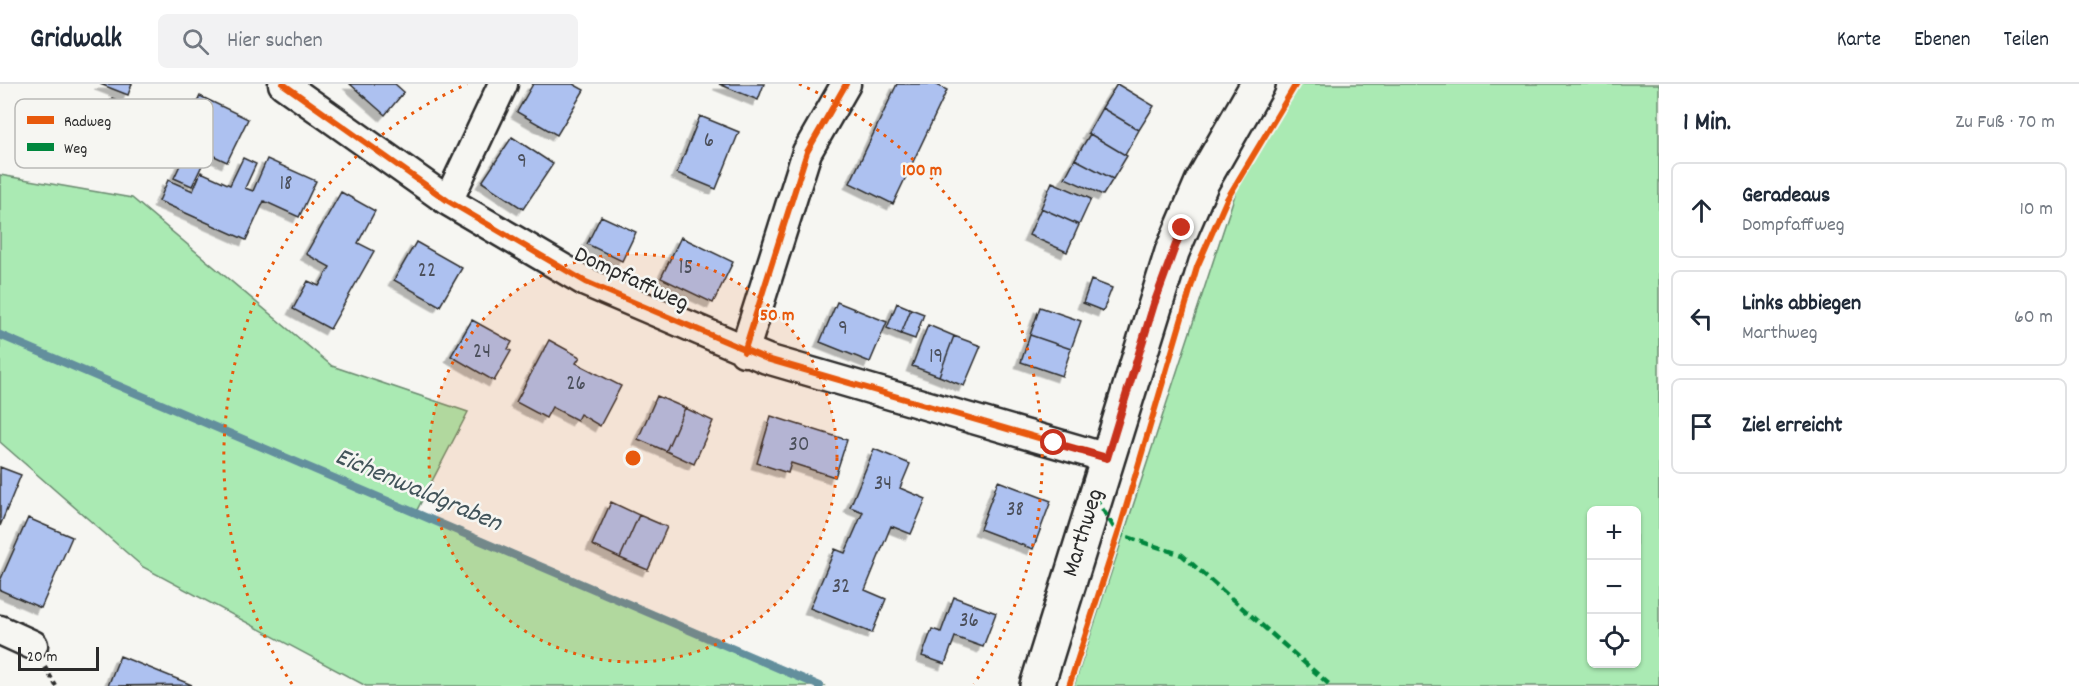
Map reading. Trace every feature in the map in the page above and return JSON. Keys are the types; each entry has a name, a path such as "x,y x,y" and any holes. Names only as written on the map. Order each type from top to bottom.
{"main road":[{"name":"Marthweg","path":"1037,686 1154,304 1182,228 1214,161 1258,84"}],"street":[{"path":"448,201 503,84"},
{"path":"744,352 807,152 846,84"},
{"name":"Dompfaffweg","path":"296,88 448,201 586,282 744,352 911,403 1107,458"},
{"path":"0,630 33,645"}],"green space":[{"path":"1298,84 1659,84 1659,686 1074,686 1246,161"},
{"path":"0,175 132,198 332,366 468,412 416,512 825,686 366,686 143,567 0,442"}],"building":[{"path":"100,84 132,84 128,95"},
{"path":"350,84 395,84 404,92 385,115"},
{"path":"533,84 573,84 584,90 557,135 517,112"},
{"path":"719,84 764,84 758,100"},
{"path":"897,84 935,84 947,90 893,204 850,183"},
{"path":"1117,84 1154,106 1139,130 1102,108"},
{"path":"213,102 248,119 227,162 213,155"},
{"path":"1102,108 1139,130 1125,155 1088,133"},
{"path":"700,116 739,132 716,189 677,173"},
{"path":"1090,134 1127,156 1113,179 1075,159"},
{"path":"512,137 553,164 523,209 482,182"},
{"path":"243,158 256,164 245,188 253,191 267,159 316,181 299,217 264,201 246,240 159,201 168,180 193,191 201,172 230,185"},
{"path":"1075,159 1113,179 1103,195 1065,178"},
{"path":"179,168 201,168 192,186 174,178"},
{"path":"1052,182 1091,199 1079,225 1041,208"},
{"path":"341,192 375,211 358,243 374,251 330,329 293,309 308,281 319,286 330,267 306,254"},
{"path":"1041,208 1079,225 1067,252 1029,235"},
{"path":"601,216 636,232 622,261 587,244"},
{"path":"681,237 733,262 713,303 661,278"},
{"path":"416,242 462,268 440,306 394,280"},
{"path":"1091,280 1112,288 1103,311 1083,303"},
{"path":"837,302 887,322 870,362 820,342"},
{"path":"897,303 911,309 901,334 887,328"},
{"path":"1040,307 1081,321 1071,349 1030,335"},
{"path":"911,309 924,314 915,339 901,334"},
{"path":"472,320 512,342 508,349 511,351 494,381 451,356"},
{"path":"928,325 954,336 939,376 912,366"},
{"path":"1030,335 1071,349 1062,376 1021,362"},
{"path":"954,336 981,346 964,386 939,376"},
{"path":"549,340 580,357 576,363 621,386 600,426 580,414 577,420 552,407 546,418 516,402"},
{"path":"657,396 685,408 666,451 638,439"},
{"path":"685,408 713,421 694,464 666,451"},
{"path":"771,416 847,440 835,477 791,463 788,473 757,463"},
{"path":"874,449 910,464 900,488 926,499 911,534 891,526 865,590 886,599 872,633 810,608 835,549 845,553 863,512 850,507"},
{"path":"0,467 21,475 0,526"},
{"path":"998,481 1051,501 1033,549 980,529"},
{"path":"611,502 639,515 620,558 592,545"},
{"path":"639,515 667,527 648,570 620,558"},
{"path":"28,518 72,537 41,608 0,590 0,581"},
{"path":"954,597 996,613 983,647 955,637 945,664 922,656 932,629 941,632"},
{"path":"120,656 192,685 108,686"}],"waterway":[{"name":"Eichenwaldgraben","path":"0,335 820,686"}],"marked path":[{"path":"1095,497 1118,534 1182,555 1331,686"}],"cycle path":[{"path":"283,84 448,201 586,282 767,359 1107,458"},
{"path":"744,352 807,152 846,84"},
{"path":"1069,686 1118,534 1197,267 1227,199 1296,84"}],"route":[{"path":"1054,443 1107,458 1154,304 1182,228"}]}
